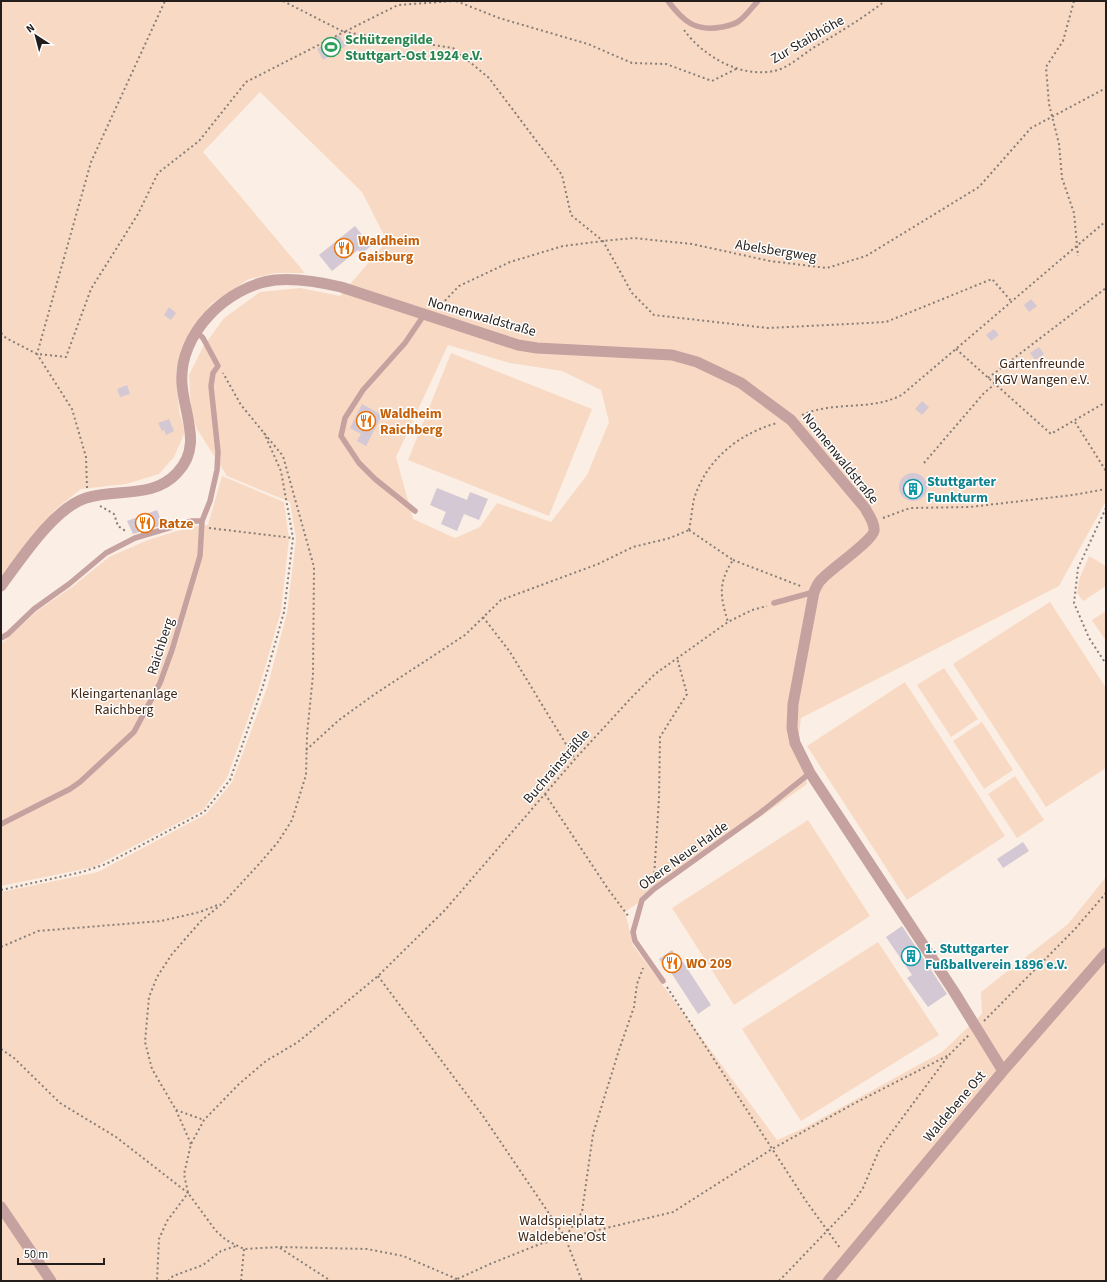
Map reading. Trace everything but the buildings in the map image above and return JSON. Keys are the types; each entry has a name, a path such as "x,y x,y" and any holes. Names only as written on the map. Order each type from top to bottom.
{"street":[{"name":"Nonnenwaldstraße","path":"1,586 36,540 59,515 73,504 86,498 151,490 164,484 177,474 185,464 192,440 182,384 182,371 185,358 197,332 210,315 225,301 245,290 274,280 317,282 341,287 518,345 537,348 672,355 697,362 741,383 792,420 865,508 873,522 874,531 869,539 820,580 814,592 793,704 792,728 797,748 810,773 1003,1071"},
{"name":"Waldebene Ost","path":"828,1281 1003,1071 1106,953"},
{"path":"1,1207 51,1281"}],"lane":[{"path":"668,1 680,16 697,28 714,29 739,22 758,1"},
{"path":"415,511 375,479 359,463 341,436 345,418 363,390 428,316"},
{"path":"197,332 203,338 218,366"},
{"name":"Raichberg","path":"1,824 70,789 91,772 134,732 160,683 172,650 200,556 202,524 210,500 217,470 218,452 211,386 213,373 218,366"},
{"path":"1,638 8,634 34,609 69,584 106,553 136,538 192,521 202,524"},
{"path":"774,603 814,592"},
{"name":"Obere Neue Halde","path":"663,981 636,941 633,932 642,900 654,889 760,813 810,773"}],"path":[{"path":"136,538 118,526 114,514 86,498 86,457 72,409 36,354 91,162 165,1"},
{"path":"283,1 344,32 453,48 489,78 562,175 571,215 603,240 632,293 654,315 768,328 886,322 992,279 1012,302"},
{"path":"1,333 6,338 36,354 66,357 91,289 138,214 158,173 200,141 246,82 398,5 455,1 499,18 588,44 632,63 666,64 712,81 738,68"},
{"name":"Zur Staibhöhe","path":"683,29 691,39 706,52 720,61 750,72 775,71 844,30 885,1"},
{"path":"1074,1 1063,41 1046,67 1049,104 1059,144 1062,178 1074,213 1078,256"},
{"name":"Abelsbergweg","path":"428,316 459,286 510,262 563,246 603,240 634,238 692,244 770,261 826,268 866,256 979,187 1031,128 1106,88"},
{"path":"689,530 694,498 709,466 733,444 764,427 792,420 817,408 883,403 896,399 1106,221"},
{"path":"988,378 1106,288"},
{"path":"956,349 1051,434 1075,422 1106,402"},
{"path":"157,1281 159,1239 167,1221 188,1193 184,1174 190,1144 176,1110 152,1069 145,1042 149,997 157,977 172,954 200,921 223,902 278,842 292,820 306,775 306,750 313,675 314,567 283,456 241,405 218,366"},
{"path":"924,463 984,393 995,384"},
{"path":"1075,422 1106,471"},
{"path":"1,890 82,872 106,864 204,812 230,780 263,686 284,612 293,538 282,471 262,429"},
{"path":"873,522 910,508 970,507 1073,495 1106,489"},
{"path":"1106,508 1078,568 1074,603 1089,638 1106,664"},
{"path":"202,524 293,538"},
{"path":"689,530 733,560 791,581 814,592"},
{"path":"306,750 338,720 465,635 501,600 598,564 633,547 670,538 689,530"},
{"path":"728,622 723,603 721,586 726,570 733,560"},
{"name":"Buchrainsträßle","path":"190,1144 204,1120 238,1085 266,1061 298,1042 378,976 445,910 575,759 655,674 728,622 752,610 774,603"},
{"path":"483,617 510,652 575,759"},
{"path":"654,889 659,798 660,737 687,694 677,658"},
{"path":"545,794 634,925"},
{"path":"779,1281 850,1207 864,1188 880,1148 949,1055 1075,929 1106,893"},
{"path":"1,947 38,931 161,921 200,912 223,902"},
{"path":"565,1237 582,1212 593,1134 634,1007 640,973 648,960"},
{"path":"378,976 483,1116 565,1237 582,1281"},
{"path":"663,981 772,1149 847,1257"},
{"path":"1,1049 14,1058 60,1103 116,1137 188,1193 216,1231 226,1240 237,1246 244,1249 280,1247 367,1249 403,1256 457,1279"},
{"path":"453,1281 518,1252 565,1237 673,1212 772,1149 854,1103 949,1055"},
{"path":"176,1110 204,1120"},
{"path":"168,1281 173,1276 203,1265 220,1251 237,1246"},
{"path":"280,1247 330,1281"},
{"path":"240,1280 244,1249"}],"green space":[{"path":"1,1 1106,1 1106,501 1059,586 801,718 799,735 807,784 625,912 633,945 777,1140 804,1128 942,1052 982,1014 981,992 1068,924 1106,877 1106,1281 1,1281 1,892 98,872 206,814 232,782 267,688 287,613 296,539 290,502 227,476 197,429 191,410 189,375 203,347 224,318 260,292 300,288 340,296 387,241 362,192 260,92 203,152 305,273 276,273 249,279 211,304 189,335 176,370 179,410 185,432 174,457 159,474 126,484 81,489 56,509 32,535 1,576","holes":["448,345 510,363 562,371 601,390 609,422 587,475 551,522 497,503 480,527 455,538 413,519 396,457"]},
{"path":"451,353 592,409 549,516 408,460"},
{"name":"Kleingartenanlage Raichberg","path":"222,476 284,502 289,539 281,611 260,685 227,778 203,810 94,867 1,886 1,644 37,611 72,587 109,557 148,540 193,526 208,525"},
{"path":"1089,556 1106,566 1106,586 1083,601 1077,593 1079,580"},
{"path":"1050,602 1106,688 1106,768 1046,807 953,664"},
{"path":"1106,611 1106,641 1092,620"},
{"path":"944,668 978,719 951,737 917,685"},
{"path":"905,682 1005,836 907,900 807,746"},
{"path":"982,722 1013,770 984,789 953,741"},
{"path":"1015,776 1044,820 1017,838 988,794"},
{"path":"808,820 870,916 734,1005 672,908"},
{"path":"878,942 939,1035 801,1121 742,1029"}],"place":[{"name":"Schützengilde Stuttgart-Ost 1924 e.V.","path":"331,47"},
{"name":"Waldheim Gaisburg","path":"344,248"},
{"name":"Waldheim Raichberg","path":"366,421"},
{"name":"Stuttgarter Funkturm","path":"913,489"},
{"name":"Ratze","path":"145,523"},
{"name":"1. Stuttgarter Fußballverein 1896 e.V.","path":"911,956"},
{"name":"WO 209","path":"672,963"}],"park label":[{"name":"Gartenfreunde KGV Wangen e.V.","path":"1042,372"},
{"name":"Waldspielplatz Waldebene Ost","path":"562,1228"}]}
